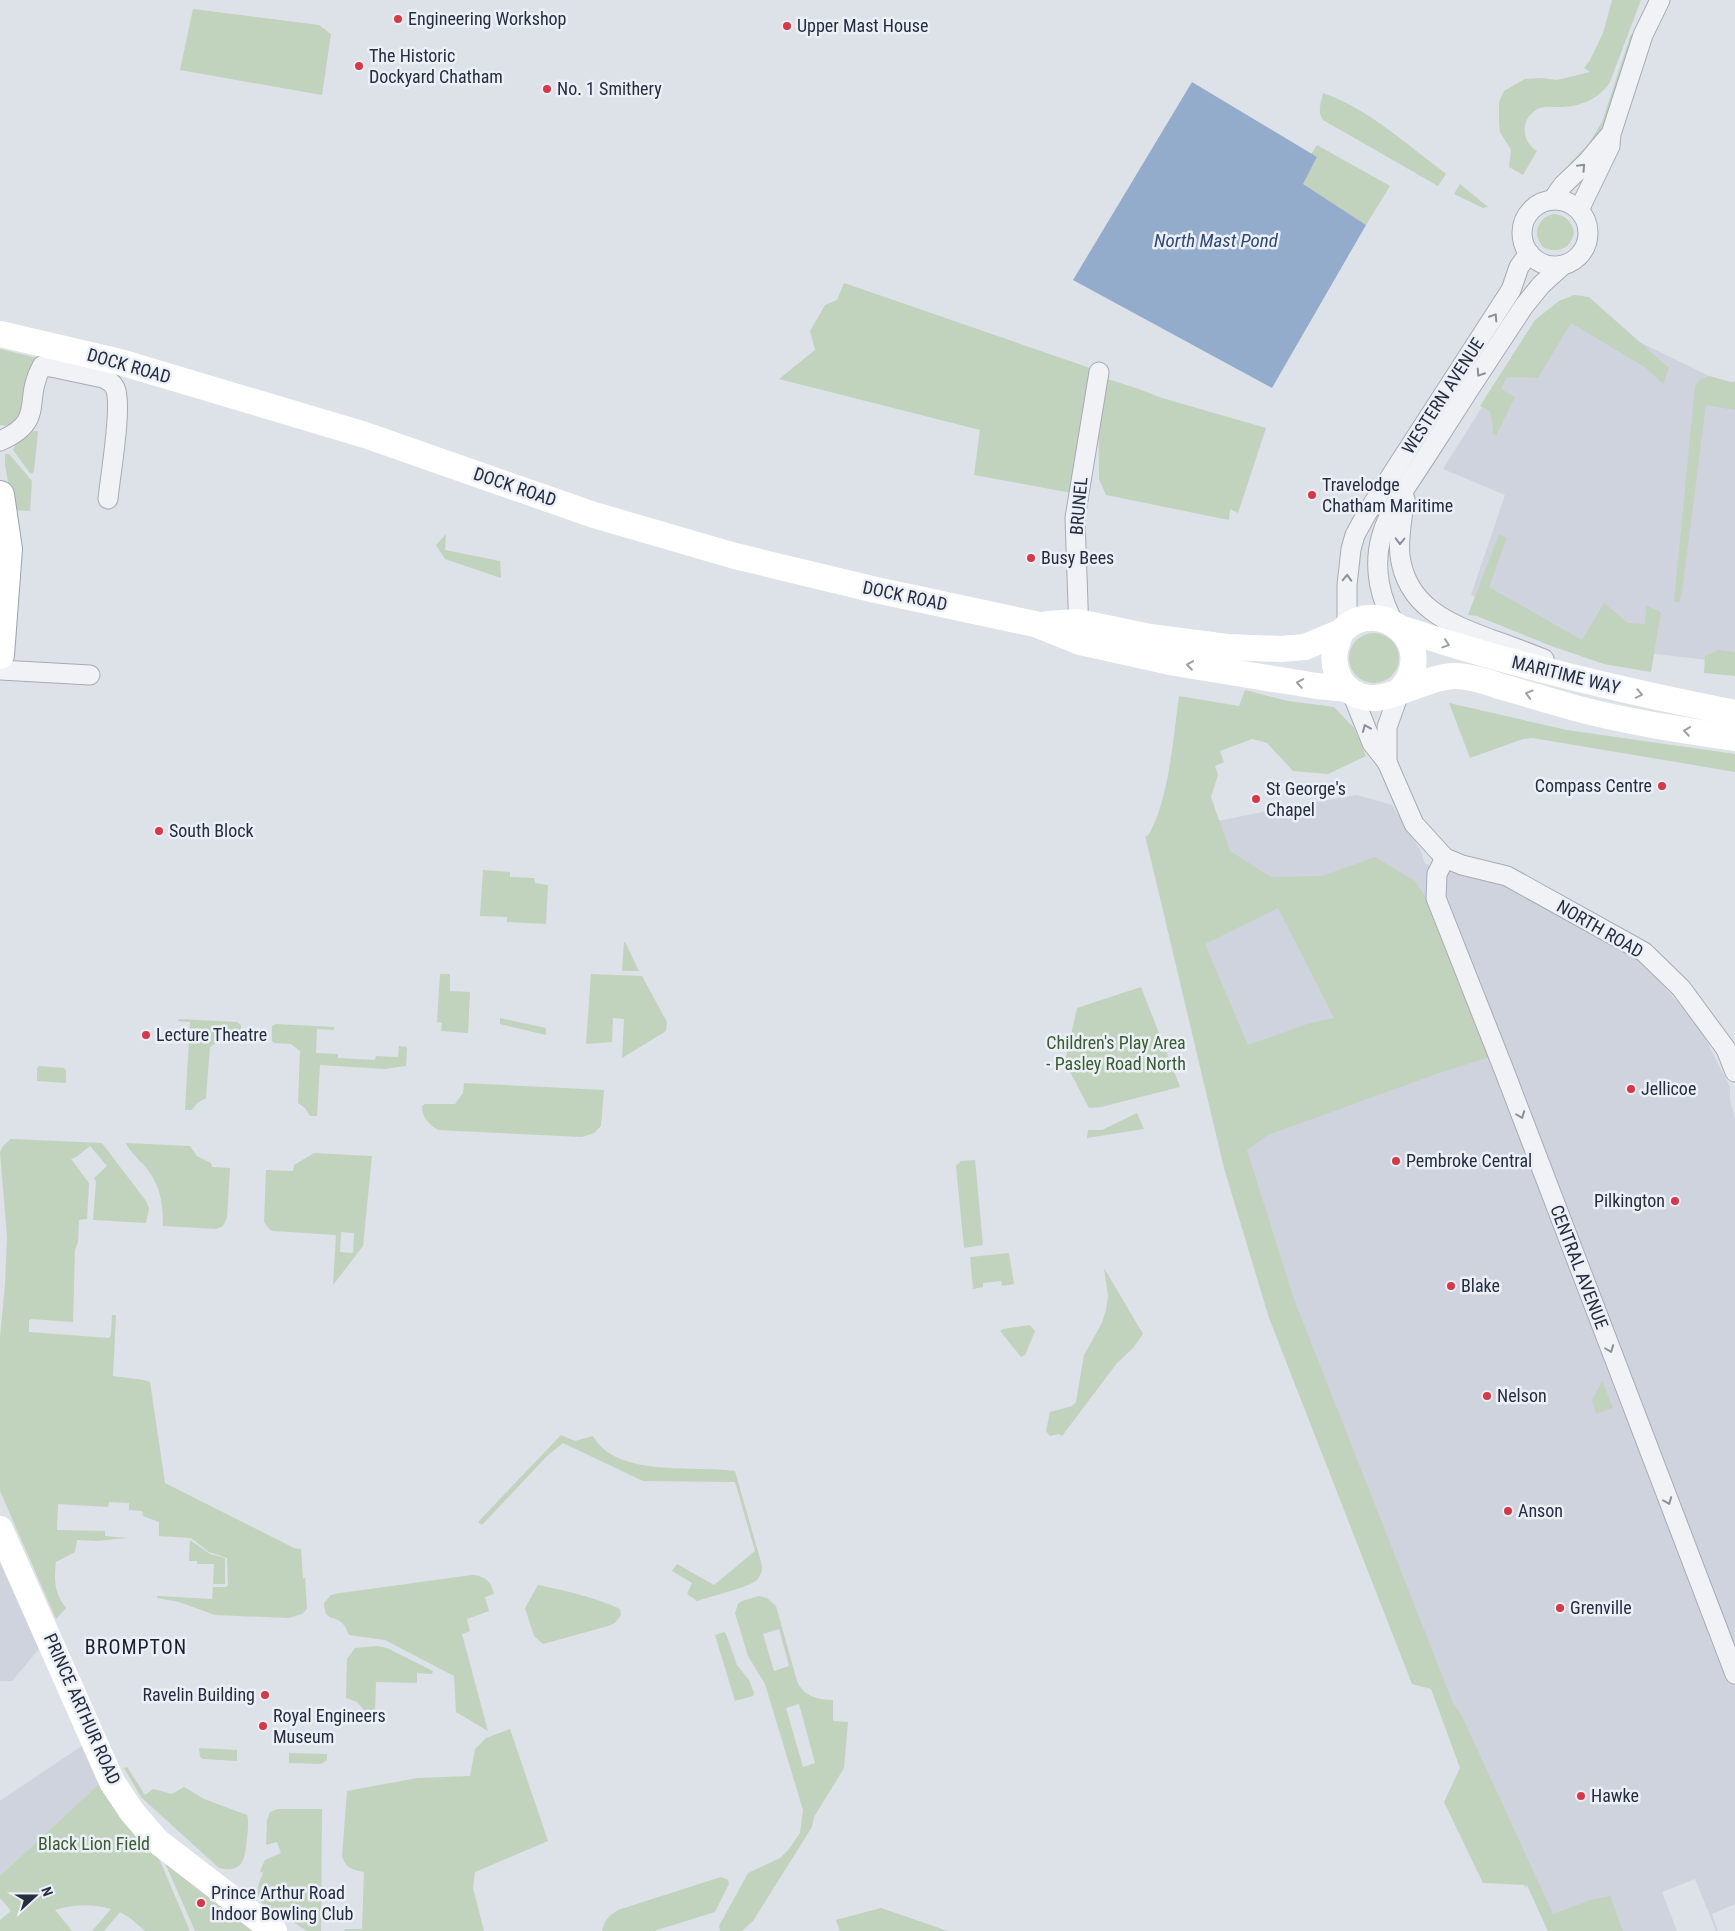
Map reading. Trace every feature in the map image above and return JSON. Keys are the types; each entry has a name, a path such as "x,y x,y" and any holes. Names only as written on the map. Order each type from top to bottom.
{"main road":[{"path":"0,496 8,549 0,656"}],"street":[{"path":"1579,210 1610,146 1611,134 1643,35 1660,0"},
{"path":"1553,199 1563,185 1611,134"},
{"path":"1553,199 1571,204 1579,210 1588,227 1586,246 1580,254 1573,261 1554,266 1544,264 1529,254 1523,244 1521,234 1526,215 1532,208 1546,200 1553,199"},
{"name":"WESTERN AVENUE","path":"1344,629 1350,549 1355,535 1367,513 1511,290 1520,267 1529,254"},
{"name":"WESTERN AVENUE","path":"1398,627 1388,612 1380,586 1378,558 1382,534 1392,511 1524,306 1541,285 1563,265"},
{"name":"DOCK ROAD","path":"0,334 120,362 365,435 594,515 735,556 876,590 1079,632 1175,663 1349,690"},
{"path":"0,441 19,431 29,420 36,378 42,366 51,366 104,378 112,382 117,392 119,408 108,499"},
{"name":"BRUNEL","path":"1079,632 1076,502 1099,372"},
{"path":"1413,477 1404,501 1400,530 1400,552 1408,583 1418,599 1429,610 1445,620 1554,663 1574,678"},
{"path":"1077,580 1091,611 1107,628"},
{"path":"1387,762 1386,730 1400,690 1409,678 1414,661 1409,640 1398,627 1383,619 1375,618 1362,620 1344,629 1334,650 1334,665 1339,677 1349,690 1372,744 1387,762 1414,824 1445,858"},
{"name":"MARITIME WAY","path":"1398,627 1458,648 1574,678 1631,692 1735,713"},
{"name":"DOCK ROAD","path":"1079,632 1107,628 1150,637 1189,642 1281,649 1305,647 1344,629"},
{"path":"0,670 90,675"},
{"name":"MARITIME WAY","path":"1400,690 1432,680 1460,677 1487,682 1584,710 1735,738"},
{"path":"1349,690 1362,697 1372,698 1389,696 1400,690"},
{"name":"CENTRAL AVENUE","path":"1445,858 1438,874 1436,898 1504,1070 1735,1674"},
{"name":"NORTH ROAD","path":"1445,858 1462,865 1507,876 1644,952 1681,988 1726,1049 1735,1072"},
{"name":"PRINCE ARTHUR ROAD","path":"2,1539 48,1635 112,1782 132,1812 157,1841 274,1931"}],"shaded area":[{"path":"1566,306 1709,376 1730,382 1735,381 1735,663 1583,646 1471,595 1505,495 1443,469 1519,348"},
{"path":"1357,795 1392,805 1421,851 1425,864 1476,873 1496,879 1629,954 1633,959 1637,956 1682,1007 1705,1038 1730,1087 1730,1100 1735,1119 1735,1904 1712,1914 1718,1931 1716,1931 1695,1879 1662,1892 1677,1931 1548,1931 1527,1885 1526,1889 1405,1611 1231,1170 1145,836"},
{"path":"0,1562 39,1649 12,1681 0,1681"},
{"path":"83,1745 100,1783 0,1876 0,1801"}],"green space":[{"path":"1612,0 1641,0 1610,82 1601,93 1582,104 1567,107 1542,107 1529,117 1526,122 1525,135 1527,141 1537,151 1523,175 1509,167 1511,150 1500,132 1499,102 1504,91 1525,79 1542,78 1557,80 1590,72 1584,68 1603,33"},
{"path":"193,9 319,25 331,34 322,95 180,70"},
{"path":"1631,34 1635,35 1602,132 1573,167 1570,163 1588,145 1602,122"},
{"path":"1323,93 1339,99 1368,116 1446,174 1438,186 1323,120 1320,110"},
{"path":"1317,145 1390,186 1366,225 1302,184 1317,158 1311,154"},
{"path":"1460,184 1488,207 1483,208 1454,194"},
{"path":"1553,214 1567,219 1574,232 1573,238 1567,246 1558,250 1543,247 1537,232 1543,219"},
{"path":"844,283 1093,369 1072,493 974,475 980,430 779,379 815,350 810,331 825,305 837,300"},
{"path":"1574,295 1589,297 1669,368 1663,384 1646,368 1571,323 1538,378 1507,377 1501,389 1515,397 1496,436 1492,434 1493,426 1490,411 1480,406 1535,320 1559,301"},
{"path":"0,349 37,358 29,374 23,412 9,426 0,425"},
{"path":"1098,376 1162,398 1266,428 1238,513 1230,509 1229,520 1106,495 1099,479"},
{"path":"1709,376 1735,382 1735,410 1706,405 1679,603 1674,601 1695,386 1700,380"},
{"path":"34,431 38,433 34,471 32,474 13,450 15,445"},
{"path":"5,454 9,454 32,481 30,511 13,510 5,465"},
{"path":"446,534 445,550 500,561 501,578 445,559 436,545"},
{"path":"1499,534 1507,538 1489,587 1582,640 1604,603 1628,623 1645,624 1646,605 1661,612 1651,672 1604,664 1554,647 1477,616 1468,615"},
{"path":"1369,633 1379,633 1392,640 1399,653 1399,663 1392,676 1379,683 1369,683 1360,679 1353,672 1349,663 1349,653 1353,644 1360,637"},
{"path":"1719,650 1735,652 1735,676 1704,673 1705,656"},
{"path":"1245,690 1288,701 1334,707 1354,728 1366,756 1328,774 1293,771 1267,743 1252,739 1220,751 1224,762 1215,766 1218,775 1211,797 1230,851 1271,877 1322,876 1375,857 1415,881 1425,896 1490,1057 1442,1072 1268,1135 1247,1150 1294,1299 1453,1703 1462,1716 1553,1914 1590,1900 1610,1896 1623,1931 1548,1931 1527,1885 1483,1883 1444,1802 1460,1768 1431,1689 1412,1684 1269,1318 1224,1168 1146,839 1154,825 1165,789 1179,696 1239,706","holes":["1278,908 1334,1018 1310,1023 1248,1045 1205,944"]},
{"path":"1449,703 1567,730 1735,754 1735,772 1533,738 1523,739 1470,758"},
{"path":"483,870 510,872 510,877 534,878 535,883 548,885 546,924 507,922 507,917 480,916"},
{"path":"625,942 639,971 622,971"},
{"path":"440,974 450,974 450,991 470,992 468,1033 441,1031 442,1023 437,1022"},
{"path":"591,974 642,976 667,1022 666,1031 622,1058 624,1019 613,1018 612,1042 586,1044"},
{"name":"Children's Play Area - Pasley Road North","path":"1141,987 1180,1087 1101,1107 1089,1108 1065,1062 1077,1008"},
{"path":"500,1018 546,1028 546,1035 500,1024"},
{"path":"179,1019 237,1022 241,1025 240,1038 238,1040 219,1041 210,1047 206,1098 197,1103 192,1110 185,1110 190,1022 178,1021"},
{"path":"276,1024 334,1027 334,1030 317,1029 316,1053 338,1054 338,1058 375,1060 376,1056 398,1057 399,1046 407,1047 406,1066 385,1069 320,1065 317,1116 310,1116 305,1108 298,1103 300,1051 291,1044 274,1043 272,1041 272,1026"},
{"path":"39,1066 64,1068 66,1070 66,1083 37,1081 37,1068"},
{"path":"464,1083 604,1090 601,1126 594,1133 582,1137 438,1130 423,1114 422,1106 425,1104 455,1104 463,1093"},
{"path":"1137,1113 1144,1129 1087,1138 1088,1130 1102,1130"},
{"path":"11,1139 102,1143 146,1201 149,1208 146,1223 93,1220 96,1182 94,1178 107,1166 90,1146 71,1159 89,1183 87,1219 79,1220 78,1242 75,1250 73,1322 31,1319 29,1321 29,1332 109,1338 111,1335 112,1315 116,1315 113,1376 150,1382 165,1483 294,1548 301,1549 307,1609 302,1614 289,1618 215,1615 179,1602 157,1598 157,1596 212,1599 213,1587 226,1587 228,1585 227,1558 209,1552 191,1538 159,1536 159,1522 143,1516 142,1511 129,1510 129,1503 109,1502 108,1507 58,1504 57,1530 105,1531 105,1536 127,1538 96,1541 77,1540 75,1552 56,1562 57,1592 66,1608 56,1619 0,1491 0,1338 7,1237 0,1152 3,1146"},
{"path":"126,1143 190,1146 197,1156 211,1163 212,1167 230,1168 227,1218 223,1226 217,1229 163,1226 161,1200 157,1185 149,1171"},
{"path":"314,1153 372,1156 363,1246 333,1285 336,1235 273,1231 264,1222 266,1170 293,1171 294,1165","holes":["341,1232 354,1233 353,1253 340,1252"]},
{"path":"975,1160 983,1245 964,1248 956,1166 961,1161"},
{"path":"1009,1253 1014,1284 1002,1286 1001,1281 983,1283 983,1287 973,1289 970,1257"},
{"path":"1104,1268 1143,1334 1133,1348 1117,1363 1062,1436 1059,1434 1050,1436 1046,1431 1050,1412 1072,1406 1076,1402 1084,1355 1102,1323 1108,1296"},
{"path":"1030,1325 1035,1331 1025,1355 1021,1357 1000,1331"},
{"path":"1602,1381 1613,1408 1596,1414 1592,1400"},
{"path":"561,1435 575,1441 593,1436 604,1449 619,1458 637,1464 657,1467 735,1471 762,1565 759,1578 746,1586 697,1601 687,1594 692,1583 672,1571 677,1564 714,1585 755,1551 735,1482 643,1481 563,1443 547,1456 482,1525 478,1522"},
{"path":"190,1540 210,1554 225,1558 225,1584 213,1584 214,1564 197,1564 197,1561 189,1561"},
{"path":"472,1575 487,1580 494,1594 485,1597 489,1611 467,1619 470,1631 462,1634 488,1731 456,1712 454,1676 385,1640 349,1635 340,1621 328,1616 324,1603 331,1595 340,1593"},
{"path":"538,1585 600,1601 620,1609 621,1615 615,1623 608,1626 543,1644 534,1636 525,1608"},
{"path":"759,1596 767,1598 776,1606 800,1686 807,1694 833,1700 833,1721 848,1722 844,1768 814,1817 812,1827 753,1921 742,1931 720,1931 719,1926 748,1873 780,1858 800,1833 803,1810 765,1684 748,1656 735,1613 738,1604","holes":["779,1629 789,1666 774,1671 763,1634","799,1704 815,1763 803,1767 786,1708"]},
{"path":"724,1632 737,1665 749,1680 754,1693 753,1696 735,1701 715,1635"},
{"path":"377,1646 387,1648 433,1671 432,1674 417,1673 417,1683 376,1682 375,1711 365,1711 357,1702 346,1698 347,1659 355,1648"},
{"path":"510,1729 548,1841 475,1872 473,1888 484,1931 344,1931 345,1929 362,1929 364,1872 350,1868 342,1856 347,1791 417,1778 470,1776 475,1749 486,1738"},
{"path":"199,1748 237,1750 237,1761 203,1759 200,1757"},
{"path":"289,1753 327,1754 327,1760 321,1764 289,1763"},
{"path":"127,1767 145,1795 153,1789 172,1794 184,1787 204,1799 247,1815 248,1826 242,1863 234,1869 219,1868 141,1797 124,1768"},
{"name":"Black Lion Field","path":"100,1783 157,1854 190,1931 145,1931 120,1912 104,1931 92,1931 111,1909 83,1905 55,1910 72,1931 0,1931 0,1920 11,1911 0,1898 0,1876"},
{"path":"278,1809 322,1809 321,1931 307,1931 261,1902 259,1898 258,1888 263,1873 260,1871 265,1860 281,1853 277,1842 266,1845 267,1820 270,1812"},
{"name":"Prince Arthur Road Indoor Bowling Club","path":"165,1863 254,1931 195,1931"},
{"path":"721,1877 728,1880 729,1884 715,1912 654,1931 602,1931 607,1919 618,1910"},
{"path":"881,1908 948,1931 840,1931 836,1920"}],"water":[{"name":"North Mast Pond","path":"1192,82 1317,157 1303,184 1366,225 1272,388 1073,280"}],"place":[{"name":"Engineering Workshop","path":"398,19"},
{"name":"Upper Mast House","path":"787,26"},
{"name":"The Historic Dockyard Chatham","path":"359,66"},
{"name":"No. 1 Smithery","path":"547,89"},
{"name":"Travelodge Chatham Maritime","path":"1312,495"},
{"name":"Busy Bees","path":"1031,558"},
{"name":"Compass Centre","path":"1662,786"},
{"name":"St George's Chapel","path":"1256,799"},
{"name":"South Block","path":"159,831"},
{"name":"Lecture Theatre","path":"146,1035"},
{"name":"Jellicoe","path":"1631,1089"},
{"name":"Pembroke Central","path":"1396,1161"},
{"name":"Pilkington","path":"1675,1201"},
{"name":"Blake","path":"1451,1286"},
{"name":"Nelson","path":"1487,1396"},
{"name":"Anson","path":"1508,1511"},
{"name":"Grenville","path":"1560,1608"},
{"name":"Ravelin Building","path":"265,1695"},
{"name":"Royal Engineers Museum","path":"263,1726"},
{"name":"Hawke","path":"1581,1796"},
{"name":"Prince Arthur Road Indoor Bowling Club","path":"201,1903"}],"district":[{"name":"BROMPTON","path":"136,1647"}]}
